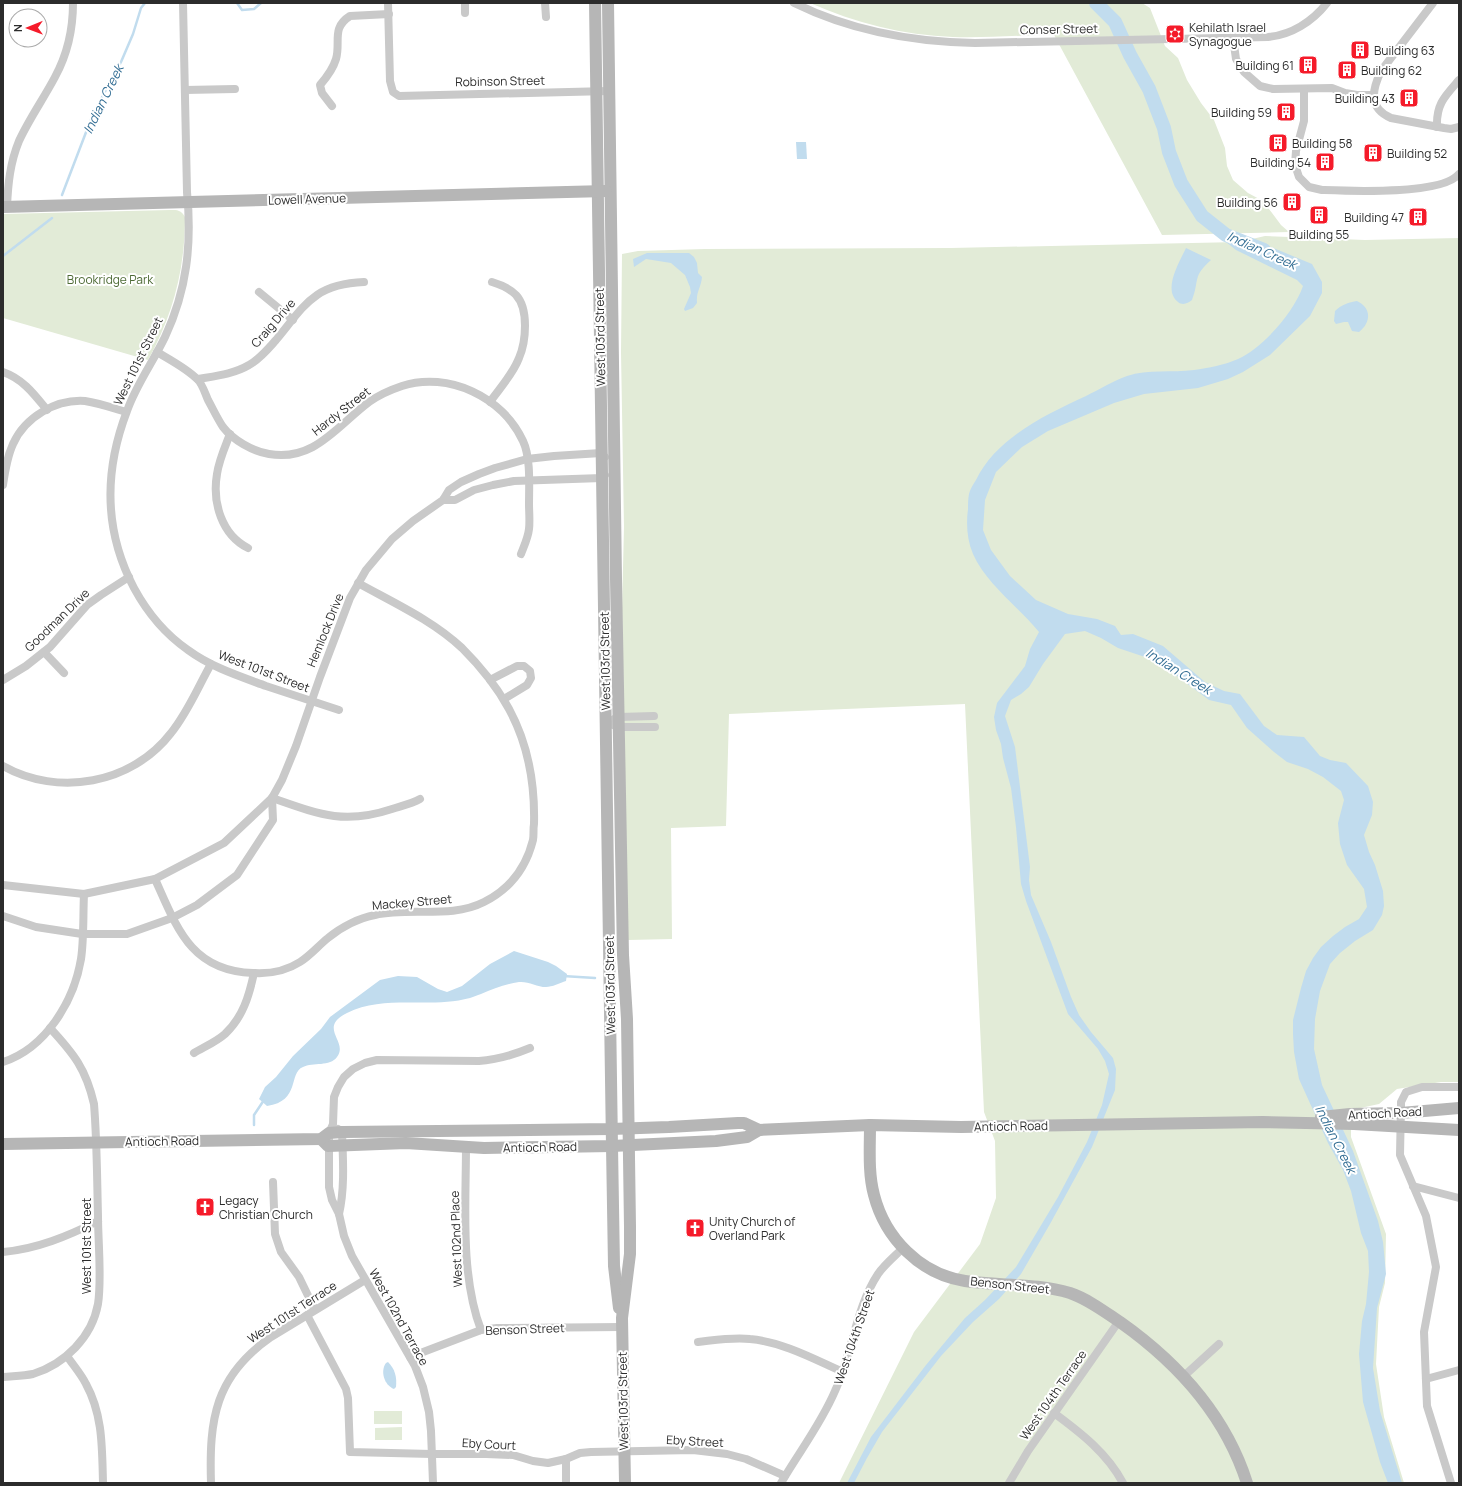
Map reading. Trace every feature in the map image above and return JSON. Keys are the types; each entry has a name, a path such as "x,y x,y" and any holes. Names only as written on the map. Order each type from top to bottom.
{"main road":[{"name":"West 103rd Street","path":"595,3 611,1128 616,1286 622,1323"},
{"name":"West 103rd Street","path":"608,3 614,466 623,947 627,1019 629,1128 630,1254 622,1323 625,1483"},
{"name":"Lowell Avenue","path":"5,207 611,191"},
{"name":"Antioch Road","path":"3,1144 331,1134 669,1127 738,1123 759,1130 870,1125 968,1126 1263,1122 1352,1119 1459,1108"},
{"name":"Antioch Road","path":"1352,1119 1401,1126 1459,1130"},
{"path":"870,1125 870,1176 873,1194 885,1224 903,1248"},
{"name":"Antioch Road","path":"331,1134 342,1145 406,1143 484,1148 612,1146 728,1140 746,1137 759,1130"},
{"name":"Benson Street","path":"903,1248 928,1268 944,1275 965,1281 1043,1287 1065,1292 1085,1300 1119,1321 1144,1339 1184,1376 1212,1412 1225,1434 1236,1453 1247,1483"},
{"path":"616,1286 620,1277 627,1272"}],"street":[{"path":"5,207 12,161 22,136 56,76 64,55 70,36 73,3"},
{"name":"West 101st Street","path":"183,3 190,242 187,266 178,304 171,323 131,400 116,444 112,464 110,488 110,509 113,531 118,551 129,578 141,601 166,631 187,650 232,674 339,710"},
{"path":"332,106 322,93 320,85 328,75 336,59 337,38 340,25 350,16 389,14 388,3"},
{"path":"465,3 465,13"},
{"path":"545,3 546,17"},
{"name":"Conser Street","path":"794,3 828,18 854,27 882,34 910,39 975,43 1279,36 1310,20 1325,6"},
{"path":"1433,3 1381,71 1372,95 1378,108 1384,115 1404,121 1458,130"},
{"name":"Robinson Street","path":"389,14 390,81 393,92 399,96 609,91"},
{"path":"1233,38 1236,59 1244,72 1260,86 1273,89 1332,88 1345,93 1372,95"},
{"path":"1436,127 1436,114 1440,104 1459,80"},
{"path":"185,90 235,89"},
{"path":"1304,89 1304,121 1296,150 1295,165 1299,177 1309,187 1328,190 1408,190 1450,182 1459,174"},
{"name":"Craig Drive","path":"198,379 228,373 249,365 261,356 307,303 320,292 340,285 364,282"},
{"path":"490,402 515,367 523,346 525,332 525,318 522,306 517,297 507,287 492,282"},
{"path":"259,292 293,320"},
{"path":"157,352 198,379"},
{"path":"3,372 15,377 27,386 47,410"},
{"name":"Hardy Street","path":"198,379 223,427 246,446 259,452 271,454 300,453 312,448 322,442 370,401 385,392 403,385 416,382 452,384 469,390 490,402 505,415 524,442 530,480"},
{"path":"3,485 9,453 16,437 28,422 36,415 64,403 78,401 98,404 126,412"},
{"path":"230,434 219,462 216,475 217,504 220,516 226,529 239,544 248,548"},
{"path":"602,453 614,466 602,478"},
{"name":"Hemlock Drive","path":"3,885 84,894 155,879 224,843 272,798 282,780 312,702 342,615 358,583 377,556 392,539 413,521 443,500 449,490 461,482 495,468 527,459 602,453"},
{"name":"Hemlock Drive","path":"443,500 455,500 474,490 493,485 530,480 602,478"},
{"path":"521,554 529,528 530,480"},
{"name":"Goodman Drive","path":"3,680 26,666 50,647 87,605 129,578"},
{"name":"Mackey Street","path":"155,879 172,918 182,936 202,957 222,968 239,973 265,974 293,966 311,954 328,938 359,920 370,916 400,912 457,910 472,907 486,902 506,888 515,879 522,868 533,839 534,811 526,748 504,699 490,680 462,649 446,635 410,611 358,583"},
{"path":"44,652 64,673"},
{"path":"3,766 26,777 40,781 59,783 89,782 126,770 149,755 171,733 181,719 211,664"},
{"path":"490,680 516,666 524,666 530,671 531,678 527,685 504,699"},
{"path":"606,723 654,716"},
{"path":"619,722 655,727"},
{"path":"3,916 36,927 82,934 127,934 172,918 198,905 237,875 273,820 272,798 317,813 344,817 373,815 420,799"},
{"path":"3,1062 22,1054 33,1045 50,1028 62,1009 76,977 81,958 84,894"},
{"path":"194,1053 225,1034 236,1021 248,998 254,973"},
{"name":"West 101st Street","path":"3,1376 32,1374 54,1365 67,1356 75,1349 90,1327 98,1304 98,1221 94,1104 90,1087 84,1072 71,1051 50,1028"},
{"name":"West 102nd Terrace","path":"433,1483 429,1412 423,1388 415,1366 352,1256 332,1200 329,1187 334,1097 338,1087 349,1072 365,1063 377,1060 491,1060 514,1055 530,1048"},
{"path":"1451,1483 1427,1406 1424,1332 1436,1267 1426,1216 1400,1155 1401,1102 1406,1092 1422,1087 1459,1087"},
{"name":"West 102nd Terrace","path":"338,1214 342,1199 342,1145"},
{"name":"West 102nd Place","path":"466,1146 466,1236 471,1298 481,1330"},
{"path":"273,1182 275,1234 281,1252 299,1277 315,1310"},
{"path":"1413,1186 1459,1198"},
{"path":"3,1252 59,1239 98,1221"},
{"name":"West 104th Street","path":"783,1480 821,1419 835,1393 864,1303 872,1286 886,1264 903,1248"},
{"name":"West 101st Terrace","path":"211,1483 210,1449 212,1428 216,1410 221,1394 230,1377 242,1361 256,1347 365,1280"},
{"name":"Eby Court","path":"307,1315 346,1389 348,1398 350,1452 513,1455 533,1461 548,1462 566,1459 580,1453 624,1453"},
{"name":"West 104th Terrace","path":"1009,1483 1028,1450 1119,1321"},
{"name":"Benson Street","path":"410,1357 481,1330 496,1328 622,1323"},
{"path":"698,1342 729,1338 751,1339 771,1343 843,1372"},
{"path":"1184,1376 1219,1344"},
{"path":"67,1356 86,1383 98,1412 101,1428 103,1483"},
{"path":"1426,1379 1459,1370"},
{"path":"1054,1414 1078,1431 1097,1448 1109,1462 1123,1483"},
{"name":"Eby Street","path":"624,1453 693,1450 727,1454 762,1465 783,1480"},
{"path":"566,1459 566,1483"}],"green space":[{"path":"810,3 1142,3 1150,8 1165,46 1178,58 1187,80 1201,103 1214,120 1225,148 1227,166 1233,180 1248,193 1263,201 1281,225 1289,232 1162,235 1054,35 953,37 916,34 862,22"},
{"name":"Brookridge Park","path":"175,210 182,213 185,217 183,255 180,273 171,309 157,343 148,360 3,318 3,214"},
{"path":"1265,236 1365,240 1459,238 1459,1082 1441,1082 1397,1089 1379,1104 1351,1110 1351,1137 1386,1234 1385,1283 1379,1307 1376,1364 1384,1417 1404,1483 839,1483 914,1332 980,1244 996,1198 995,1141 984,1112 965,704 729,714 726,826 671,828 672,939 628,940 622,609 624,527 621,352 622,254 638,251 705,249 951,248 1239,242"},
{"path":"374,1411 402,1411 402,1424 374,1424"},
{"path":"402,1427 402,1440 375,1440 375,1428"}],"water":[{"path":"796,142 806,142 807,159 797,159"},
{"path":"1226,242 1239,242 1271,247 1312,264 1322,282 1322,293 1310,316 1270,355 1243,372 1228,379 1198,388 1144,394 1114,403 1048,431 1022,447 996,472 985,500 983,530 991,550 1010,576 1036,600 1068,614 1097,619 1115,626 1121,635 1133,634 1163,646 1205,682 1224,691 1240,694 1264,726 1277,735 1304,737 1320,756 1330,760 1346,763 1368,786 1373,802 1372,815 1364,835 1383,891 1384,906 1382,915 1373,930 1355,941 1340,953 1330,964 1320,991 1315,1019 1314,1049 1322,1085 1353,1151 1378,1221 1383,1242 1386,1274 1377,1308 1373,1368 1380,1411 1402,1483 1388,1483 1380,1462 1363,1402 1359,1354 1369,1272 1368,1251 1361,1233 1351,1191 1343,1170 1328,1143 1299,1079 1294,1052 1293,1020 1306,971 1321,947 1345,927 1359,919 1367,907 1364,889 1347,865 1340,844 1338,823 1344,800 1341,791 1323,777 1308,769 1287,762 1274,752 1247,728 1231,705 1209,700 1165,667 1151,659 1118,648 1085,631 1065,634 1043,664 1029,687 1011,700 1005,716 1015,747 1030,867 1029,880 1031,895 1079,1015 1113,1058 1116,1069 1115,1090 1092,1147 1021,1274 999,1299 973,1322 941,1356 882,1432 854,1483 847,1483 871,1437 926,1365 965,1318 985,1300 1016,1267 1058,1197 1087,1142 1102,1105 1109,1074 1105,1061 1098,1049 1068,1014 1021,884 1011,788 994,717 997,703 1025,666 1030,649 1039,632 986,576 973,554 969,543 967,526 969,492 985,465 996,452 1023,429 1054,411 1127,376 1152,372 1194,370 1228,363 1248,354 1267,338 1293,307 1303,286 1297,280 1236,250"},
{"path":"1186,248 1211,260 1201,270 1197,278 1192,300 1184,304 1178,302 1174,297 1172,283"},
{"path":"647,253 689,253 694,257 697,263 698,273 702,277 697,295 697,303 693,308 685,311 684,309 691,293 690,287 685,275 671,263 646,259 634,267 633,259"},
{"path":"1357,301 1365,308 1368,316 1368,320 1363,328 1359,332 1352,331 1348,322 1336,324 1334,321 1335,311 1345,304"},
{"path":"514,951 556,966 567,974 566,981 546,987 526,982 519,982 500,987 471,998 455,1001 376,1004 362,1007 347,1013 338,1019 334,1024 335,1035 340,1051 334,1060 303,1067 299,1070 289,1093 285,1099 278,1103 267,1106 259,1099 265,1087 276,1077 293,1056 321,1029 330,1017 380,980 398,976 417,977 438,989 447,992 462,986 490,964"},
{"path":"388,1362 394,1370 396,1377 396,1387 394,1389 385,1381 383,1374 384,1366"}],"waterway":[{"name":"Indian Creek","path":"62,195 93,114 121,62 133,34 141,8 145,3"},
{"name":"Indian Creek","path":"237,3 242,10 254,9 261,3"},
{"name":"Indian Creek","path":"1096,3 1115,22 1130,55 1149,89 1164,128 1169,152 1181,183 1202,216 1226,235 1264,250"},
{"name":"Indian Creek","path":"3,256 52,218"},
{"path":"563,976 595,978"},
{"path":"254,1125 254,1115 264,1100"}],"place":[{"name":"Kehilath Israel Synagogue","path":"1175,34"},
{"name":"Building 63","path":"1360,50"},
{"name":"Building 61","path":"1308,65"},
{"name":"Building 62","path":"1347,70"},
{"name":"Building 43","path":"1409,98"},
{"name":"Building 59","path":"1286,112"},
{"name":"Building 58","path":"1278,143"},
{"name":"Building 52","path":"1373,153"},
{"name":"Building 54","path":"1325,162"},
{"name":"Building 56","path":"1292,202"},
{"name":"Building 55","path":"1319,215"},
{"name":"Building 47","path":"1418,217"},
{"name":"Legacy Christian Church","path":"205,1207"},
{"name":"Unity Church of Overland Park","path":"695,1228"}]}
